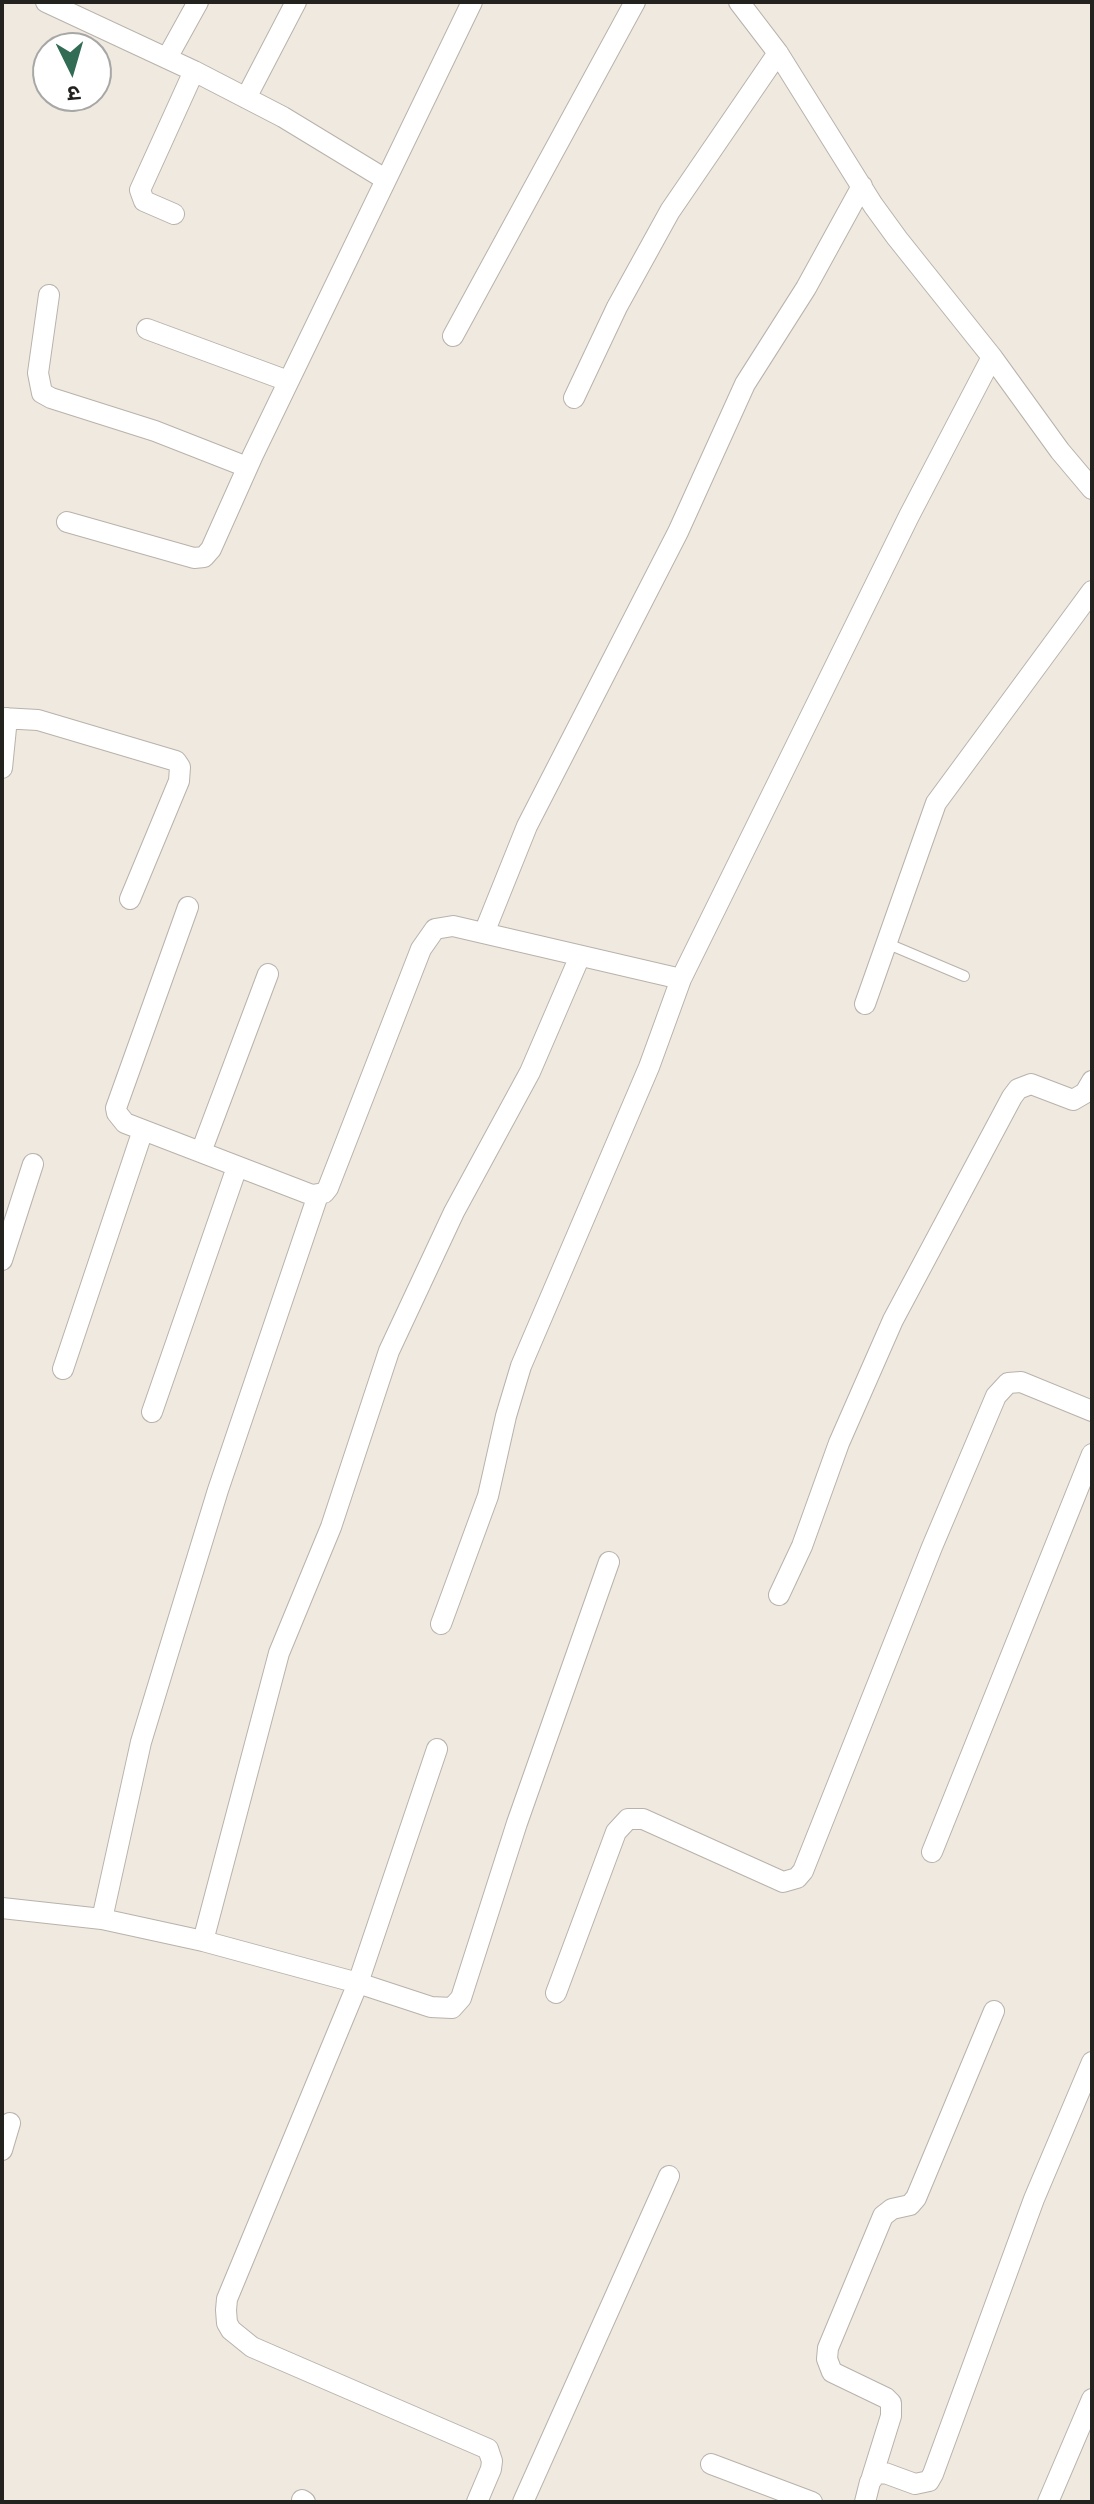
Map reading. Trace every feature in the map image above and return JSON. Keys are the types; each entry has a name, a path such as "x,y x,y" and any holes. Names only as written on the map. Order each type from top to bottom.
{"street":[{"path":"46,2 194,71 283,117 385,179"},
{"path":"167,58 198,2"},
{"path":"246,98 296,2"},
{"path":"67,522 194,558 204,557 211,549 288,381 472,2"},
{"path":"453,336 635,2"},
{"path":"740,2 778,53 897,238 1092,489"},
{"path":"574,398 617,307 670,211 778,53"},
{"path":"174,214 144,201 140,190 194,71"},
{"path":"484,933 527,826 678,532 745,384 806,288 862,186"},
{"path":"49,295 38,373 42,393 155,431 247,467"},
{"path":"147,329 288,381"},
{"path":"441,1624 488,1496 521,1366 649,1067 681,979 909,516 992,357"},
{"path":"865,1004 936,803 1092,591"},
{"path":"2,768 4,718 38,720 176,761 180,767 179,781 130,899"},
{"path":"188,907 116,1108 120,1118 143,1130 304,1193 318,1195 328,1188 421,949 429,936 443,926 681,979"},
{"path":"203,1941 279,1653 331,1527 389,1351 454,1212 530,1072 580,956"},
{"path":"201,1152 268,974"},
{"path":"779,1595 802,1546 839,1443 893,1320 1012,1097 1018,1089 1031,1084 1073,1100 1085,1093 1092,1081"},
{"path":"63,1369 143,1130"},
{"path":"2,1260 33,1164"},
{"path":"152,1412 237,1167"},
{"path":"102,1919 141,1742 218,1490 318,1195"},
{"path":"556,1993 616,1832 628,1819 643,1819 783,1882 797,1878 803,1871 897,1633 996,1396 1008,1383 1021,1382 1092,1411"},
{"path":"932,1852 1092,1454"},
{"path":"2,1908 102,1919 203,1941 441,2008 452,2008 461,1998 517,1823 609,1562"},
{"path":"437,1749 358,1983 227,2299 227,2323 239,2338 252,2347 482,2445 488,2449 492,2461 479,2496 500,2502"},
{"path":"865,2502 891,2416 891,2403 832,2372 827,2359 828,2348 880,2221 887,2212 910,2205 916,2198 994,2011"},
{"path":"872,2477 885,2473 922,2484 933,2474 1034,2199 1092,2062"},
{"path":"2,2150 10,2123"},
{"path":"523,2502 669,2176"},
{"path":"1048,2502 1092,2399"},
{"path":"711,2464 812,2502"}],"lane":[{"path":"886,943 964,976"}]}
